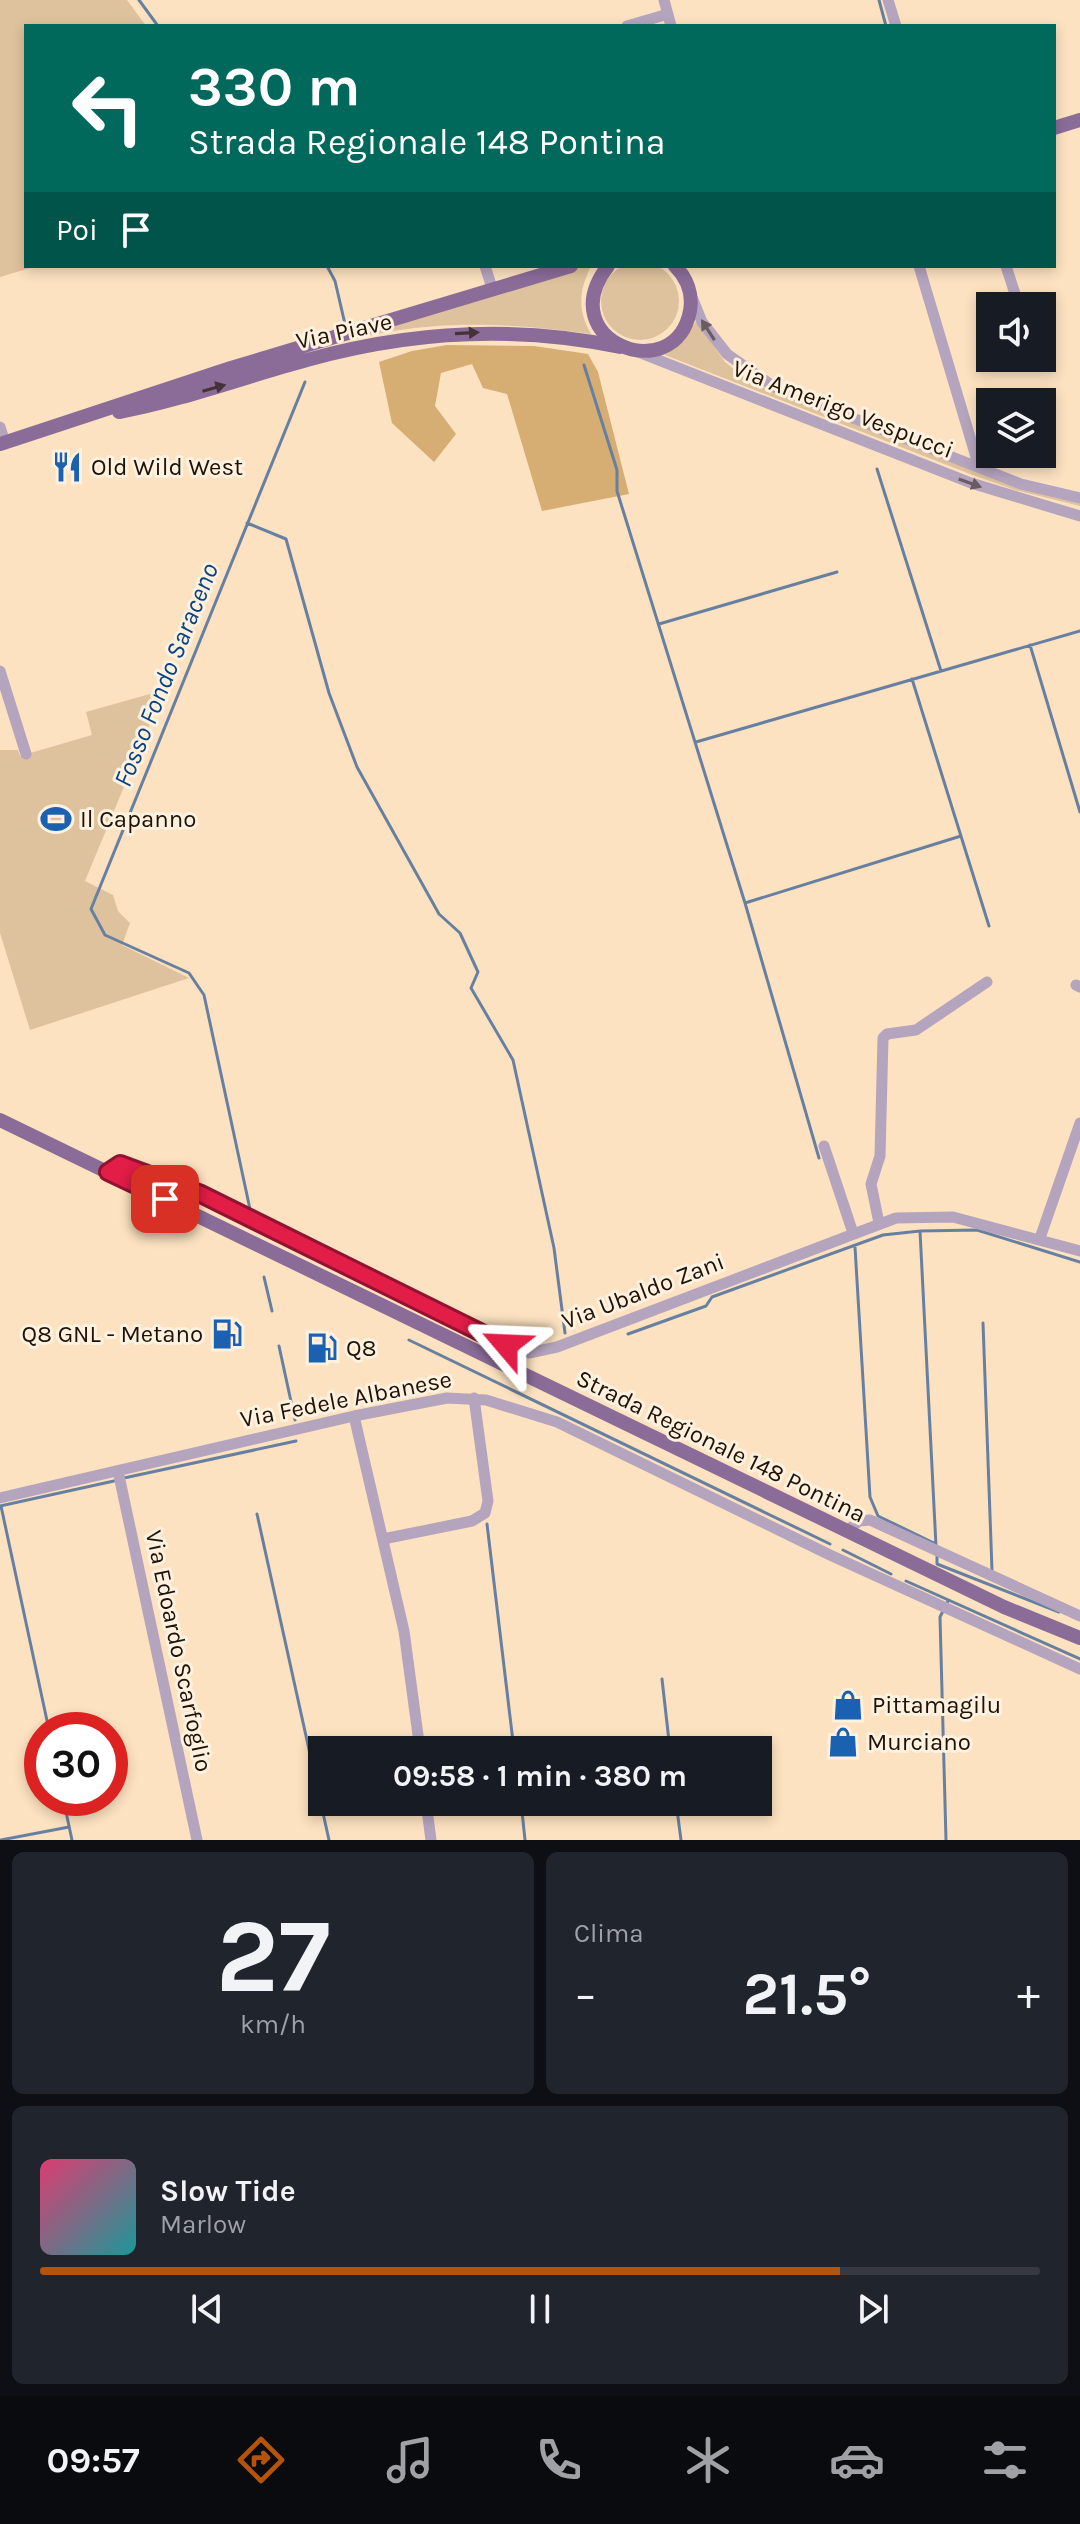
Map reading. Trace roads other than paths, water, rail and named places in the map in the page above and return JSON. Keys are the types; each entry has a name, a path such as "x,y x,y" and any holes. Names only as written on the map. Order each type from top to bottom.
{"main road":[{"path":"1056,127 1080,120"},
{"name":"Via Piave","path":"3,443 190,381 564,268"},
{"path":"607,268 596,286 593,310 607,338 620,347"},
{"path":"676,268 689,289"},
{"path":"637,352 666,345 678,336 687,323 692,268"},
{"name":"Via Piave","path":"83,419 154,404 307,360 413,338 518,332 637,352"},
{"name":"Strada Regionale 148 Pontina","path":"0,1120 1004,1607 1080,1638"}],"street":[{"path":"641,24 670,20 664,0"},
{"path":"888,0 895,24"},
{"path":"486,268 492,288"},
{"path":"920,268 976,457"},
{"path":"1007,268 1014,292"},
{"name":"Via Amerigo Vespucci","path":"689,289 702,322 716,342 755,376 803,399 976,466"},
{"name":"Via Amerigo Vespucci","path":"637,352 971,483 1080,516"},
{"path":"0,427 3,443"},
{"name":"Via Amerigo Vespucci","path":"981,468 1021,484 1080,498"},
{"path":"0,671 26,754"},
{"path":"879,1223 871,1184 880,1156 883,1038 887,1034 916,1030 987,982"},
{"path":"1040,1238 1080,1123"},
{"path":"824,1146 853,1233"},
{"name":"Via Ubaldo Zani","path":"108,1172 120,1164 167,1184 201,1194 529,1353 557,1347 879,1223 909,1216 940,1215 1040,1238 1080,1251"},
{"path":"383,1539 476,1520 485,1513 488,1501 474,1398"},
{"name":"Via Fedele Albanese","path":"0,1498 354,1416 442,1399 474,1398 512,1405 557,1422 1080,1669"},
{"path":"354,1416 404,1631 418,1736"},
{"name":"Via Edoardo Scarfoglio","path":"118,1471 197,1840"},
{"path":"847,1531 859,1521 870,1520 1080,1616"},
{"path":"428,1816 431,1840"}],"waterway":[{"name":"Fosso Fondo Saraceno","path":"139,0 157,24"},
{"path":"879,0 885,24"},
{"name":"Fosso Fondo Saraceno","path":"328,268 335,281 345,324"},
{"path":"584,365 617,470 617,491 745,903 819,1158"},
{"name":"Fosso Fondo Saraceno","path":"250,1209 204,995 189,973 105,935 91,909 305,382"},
{"path":"877,469 941,671"},
{"path":"247,523 286,539 329,693 357,767 439,914 460,933 478,972 471,988 513,1060 554,1248 565,1333"},
{"path":"659,624 837,572"},
{"path":"696,742 1080,631"},
{"path":"1030,645 1080,812"},
{"path":"912,679 989,926"},
{"path":"745,903 961,836"},
{"path":"628,1334 706,1306 712,1297 883,1235 977,1230 1080,1262"},
{"path":"920,1231 936,1546"},
{"path":"855,1247 870,1497 878,1516 936,1544"},
{"name":"Fosso Fondo Saraceno","path":"264,1277 272,1311"},
{"path":"983,1323 992,1570"},
{"path":"409,1340 830,1544"},
{"name":"Fosso Fondo Saraceno","path":"279,1346 295,1420"},
{"path":"124,1478 296,1441"},
{"path":"0,1506 114,1481"},
{"path":"1,1506 45,1712"},
{"path":"257,1514 329,1840"},
{"path":"487,1524 512,1736"},
{"path":"843,1550 891,1574"},
{"path":"937,1554 937,1564 1059,1612"},
{"path":"906,1581 1080,1659"},
{"path":"946,1840 940,1617 948,1601"},
{"path":"662,1679 668,1736"},
{"path":"67,1816 72,1840"},
{"path":"522,1816 525,1840"},
{"path":"678,1816 681,1840"},
{"path":"1,1840 69,1827"}],"place":[{"name":"Old Wild West","path":"67,467"},
{"name":"Il Capanno","path":"56,819"},
{"name":"Q8 GNL - Metano","path":"227,1334"},
{"name":"Q8","path":"322,1348"},
{"name":"Pittamagilu","path":"848,1705"},
{"name":"Murciano","path":"843,1742"}]}
